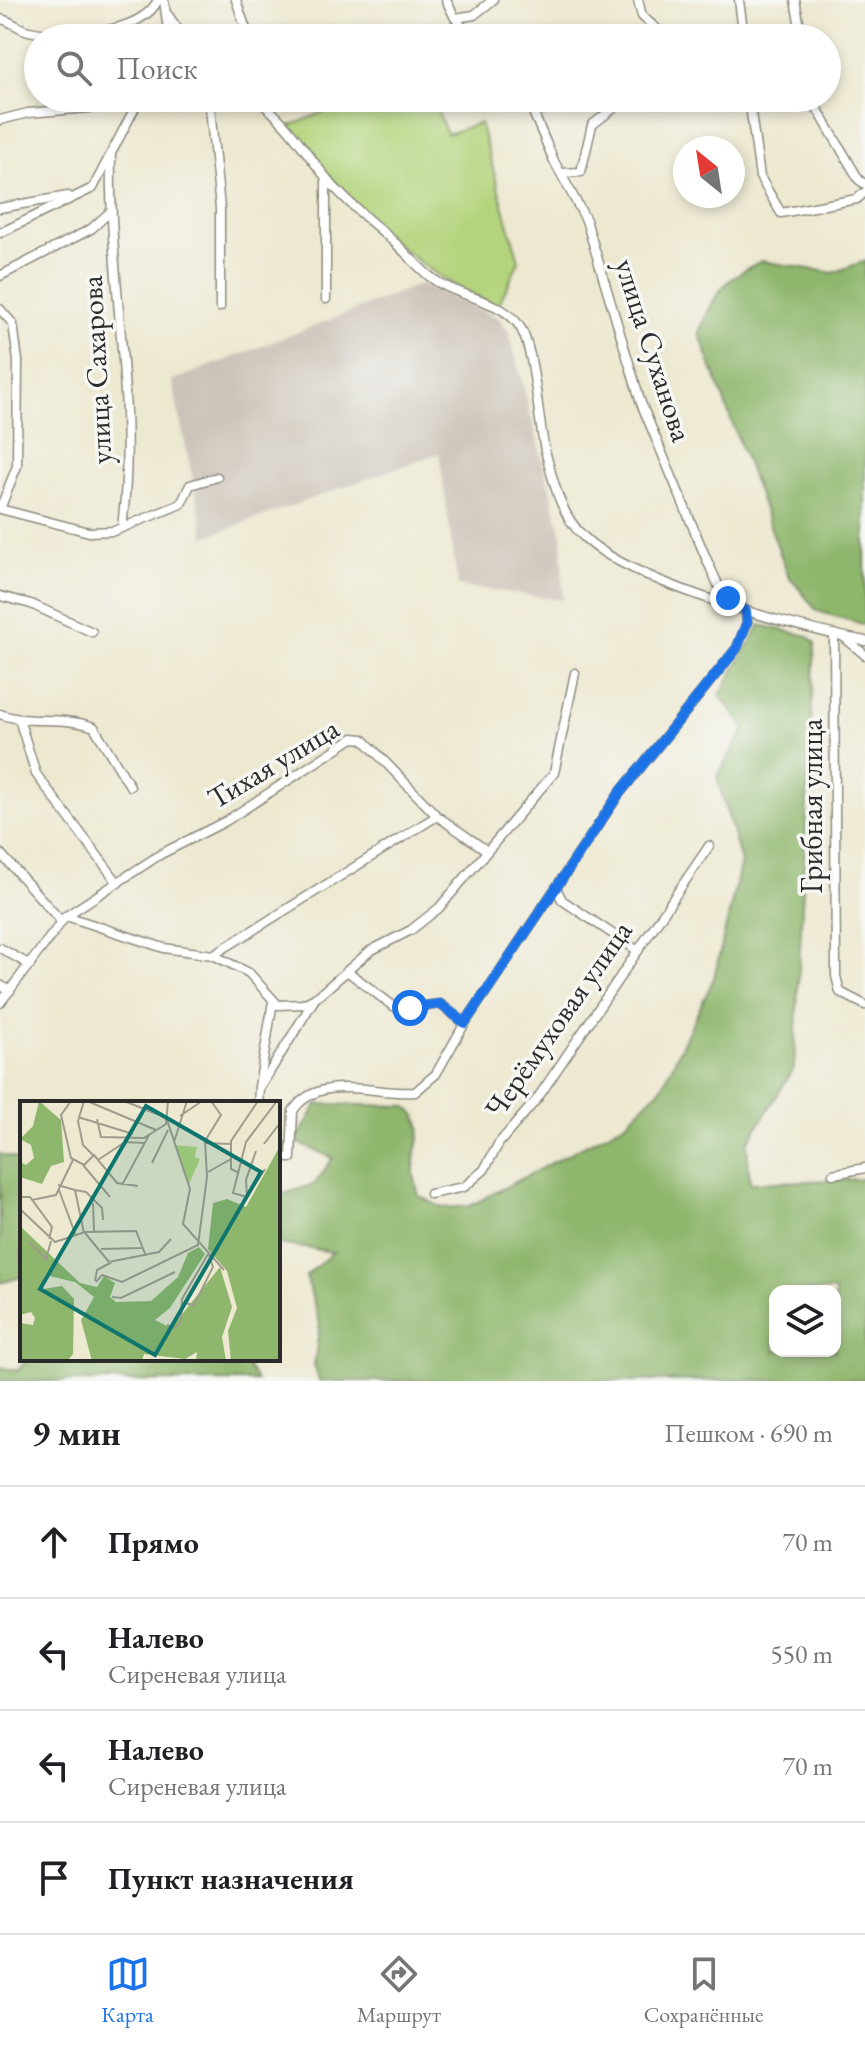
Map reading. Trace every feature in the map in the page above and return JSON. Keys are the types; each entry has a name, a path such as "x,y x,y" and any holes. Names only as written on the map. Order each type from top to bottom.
{"street":[{"path":"118,24 149,13 161,0 175,24"},
{"path":"236,0 244,24"},
{"path":"446,0 460,24"},
{"path":"455,18 474,15 493,0"},
{"path":"638,0 642,16 651,24"},
{"path":"739,0 742,24"},
{"path":"795,0 799,24"},
{"path":"168,14 168,24"},
{"path":"0,19 24,29"},
{"path":"0,120 37,112"},
{"path":"0,233 93,188 132,112"},
{"path":"210,112 220,208 220,307"},
{"path":"276,112 280,115"},
{"path":"279,112 326,178 433,279 500,310 520,326 528,347 541,437 556,494 580,534 597,549 659,579 746,611 865,641"},
{"name":"улица Суханова","path":"533,112 586,220 641,403 706,558 720,589 746,611"},
{"path":"561,173 581,172 592,125 609,112"},
{"path":"751,112 760,177 781,213 857,199 865,192"},
{"path":"819,112 859,180 865,184"},
{"name":"улица Сахарова","path":"111,153 110,211 127,448 122,527"},
{"path":"326,178 326,299"},
{"path":"0,208 80,194"},
{"path":"0,276 91,229 106,219 110,211"},
{"path":"0,309 13,324 18,361 17,466 0,509 89,532 122,527 169,510 181,504 190,485 217,477"},
{"path":"0,596 31,604 92,632"},
{"path":"280,1157 291,1158 291,1118 301,1102 341,1088 415,1092 436,1074 465,1023 619,794 737,648 747,622 746,611"},
{"name":"Грибная улица","path":"834,635 836,976 840,992 850,996"},
{"path":"845,637 865,655"},
{"path":"259,1089 317,997 370,951 421,924 554,773 575,673"},
{"path":"0,714 19,719 65,719 94,727 130,786"},
{"path":"19,719 36,774 118,883"},
{"name":"Тихая улица","path":"64,919 161,854 226,821 353,738 363,739 437,816 486,850"},
{"path":"213,955 437,816"},
{"name":"Черёмуховая улица","path":"430,1194 464,1187 484,1170 709,846"},
{"path":"0,853 64,919 90,921 164,948 213,955 249,973 273,1001 291,1006 317,997"},
{"path":"556,887 562,900 638,951"},
{"path":"0,1003 64,919"},
{"path":"0,948 30,965"},
{"path":"347,971 393,1006 402,1009 440,1004 465,1023"},
{"path":"0,985 10,991"},
{"path":"850,996 865,994"},
{"path":"850,996 865,1005"},
{"path":"258,1101 273,1001"},
{"path":"833,1174 865,1168"}],"shaded area":[{"path":"421,284 499,318 509,332 562,536 563,600 458,586 439,453 205,537 172,381"}],"green space":[{"path":"324,112 438,112 447,134 480,123 519,261 498,306 437,274 382,231 333,180 290,126"},
{"path":"762,261 833,273 865,261 865,625 817,611 788,575 699,332 722,289 737,275"},
{"path":"760,625 808,636 815,643 794,1068 747,1144 750,1183 865,1179 865,1380 319,1381 314,1365 320,1324 306,1276 333,1252 280,1244 280,1195 315,1184 333,1158 296,1142 317,1104 405,1106 413,1112 420,1127 414,1161 419,1196 443,1208 470,1206 625,1124 662,1087 714,978 741,862 717,777 745,729 720,695"},
{"path":"0,1154 20,1160 20,1278 0,1283"},
{"path":"26,1361 243,1361 257,1381 0,1381 0,1367 17,1371"}],"route":[{"path":"410,1008 446,1005 465,1023 619,794 737,648 747,622 746,611 728,598"}]}
